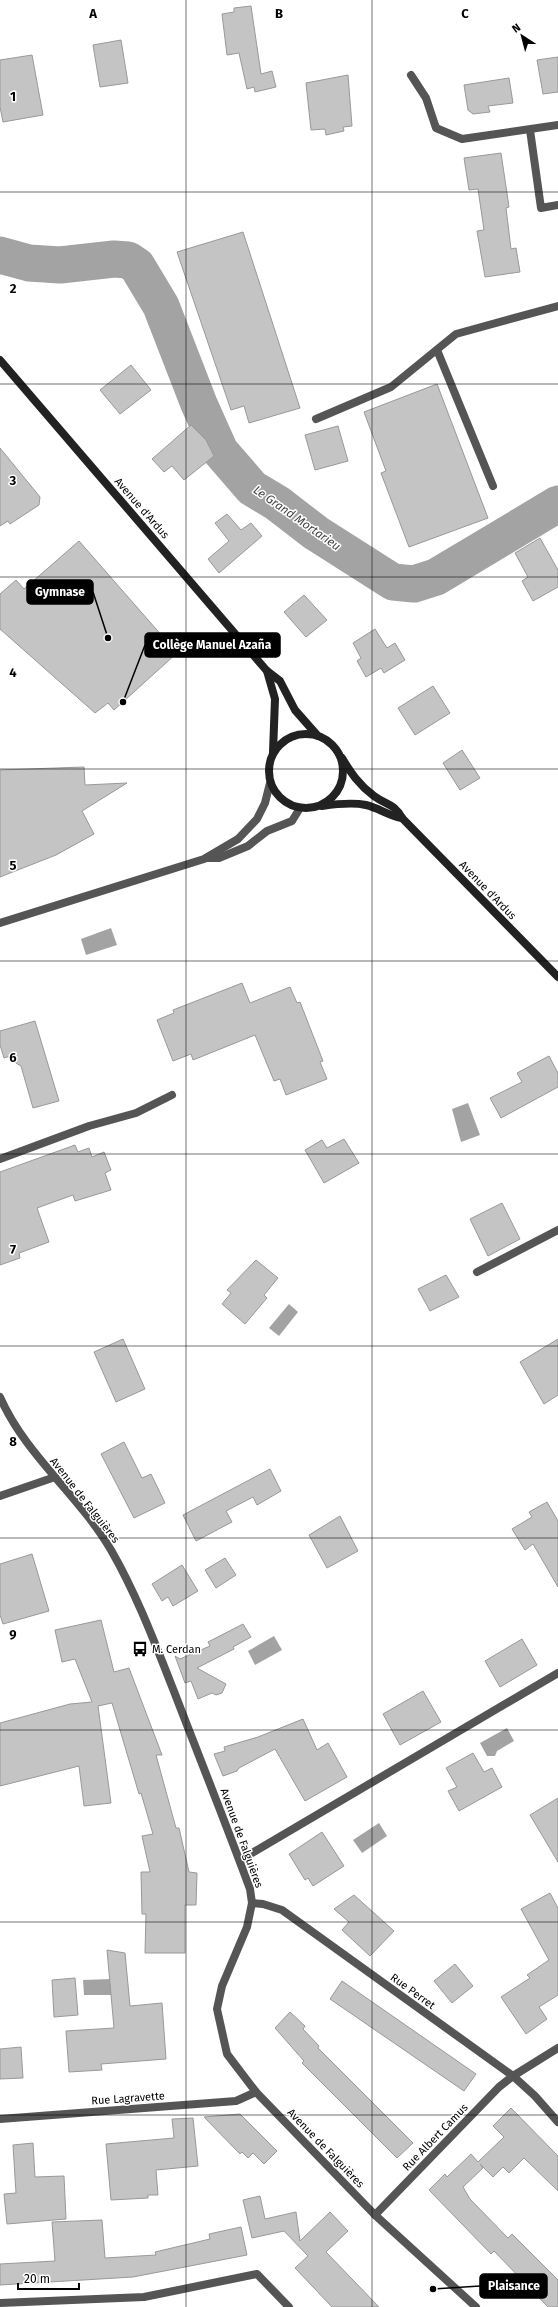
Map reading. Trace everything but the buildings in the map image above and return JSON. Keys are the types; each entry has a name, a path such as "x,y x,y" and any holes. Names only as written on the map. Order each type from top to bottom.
{"main road":[{"name":"Avenue d'Ardus","path":"0,360 267,671 280,681 295,710 317,735"},
{"name":"Avenue d'Ardus","path":"267,671 276,699 273,753"},
{"path":"304,734 317,735 327,740 336,748 342,758 344,769 343,780 338,791 331,799 321,806 311,809 300,808 282,800 270,783 269,771 273,753 281,743 292,737 304,734"},
{"name":"Avenue d'Ardus","path":"342,758 356,780 374,796 396,808 402,818 558,977"},
{"name":"Avenue d'Ardus","path":"321,806 346,804 367,805 390,816 402,818"}],"street":[{"path":"411,75 426,98 436,128 462,139 558,125"},
{"path":"530,130 541,208 558,205"},
{"path":"316,419 391,387 456,334 558,306"},
{"path":"437,350 493,486"},
{"path":"0,923 204,858 238,839 257,819 265,803 270,783"},
{"path":"204,858 219,858 248,846 267,831 292,821 300,808"},
{"path":"0,1159 89,1126 136,1113 172,1095"},
{"path":"477,1272 558,1230"},
{"name":"Avenue de Falguières","path":"0,1397 10,1420 25,1442 55,1477 111,1550 155,1642 250,1888 252,1903 247,1927 222,1986 216,2009 227,2054 256,2092 375,2215 476,2307"},
{"path":"0,1496 55,1477"},
{"path":"240,1860 558,1673"},
{"name":"Rue Perret","path":"252,1903 263,1904 282,1910 513,2076 535,2096 558,2122"},
{"path":"513,2076 558,2048"},
{"name":"Rue Albert Camus","path":"375,2215 499,2087 513,2076"},
{"name":"Rue Lagravette","path":"0,2119 236,2100 256,2092"},
{"path":"0,2303 144,2297 257,2274 289,2307"}],"shaded area":[{"path":"111,928 117,945 86,955 81,939"},
{"path":"468,1103 480,1135 461,1142 452,1109"},
{"path":"289,1304 298,1312 279,1336 269,1328"},
{"path":"274,1636 282,1650 255,1665 248,1651"},
{"path":"507,1728 514,1741 497,1751 495,1756 487,1756 480,1743"},
{"path":"379,1823 387,1836 362,1853 353,1840"},
{"path":"111,1979 111,1995 84,1995 83,1980"}],"waterway":[{"name":"Le Grand Mortarieu","path":"0,255 29,263 60,265 114,259 128,260 137,266 161,306 199,404 220,451 252,488 277,503 316,533 393,582 414,584 436,577 558,504"}],"place":[{"name":"Gymnase","path":"108,638"},
{"name":"Collège Manuel Azaña","path":"123,702"},
{"name":"M. Cerdan","path":"140,1649"},
{"name":"Plaisance","path":"433,2289"}]}
